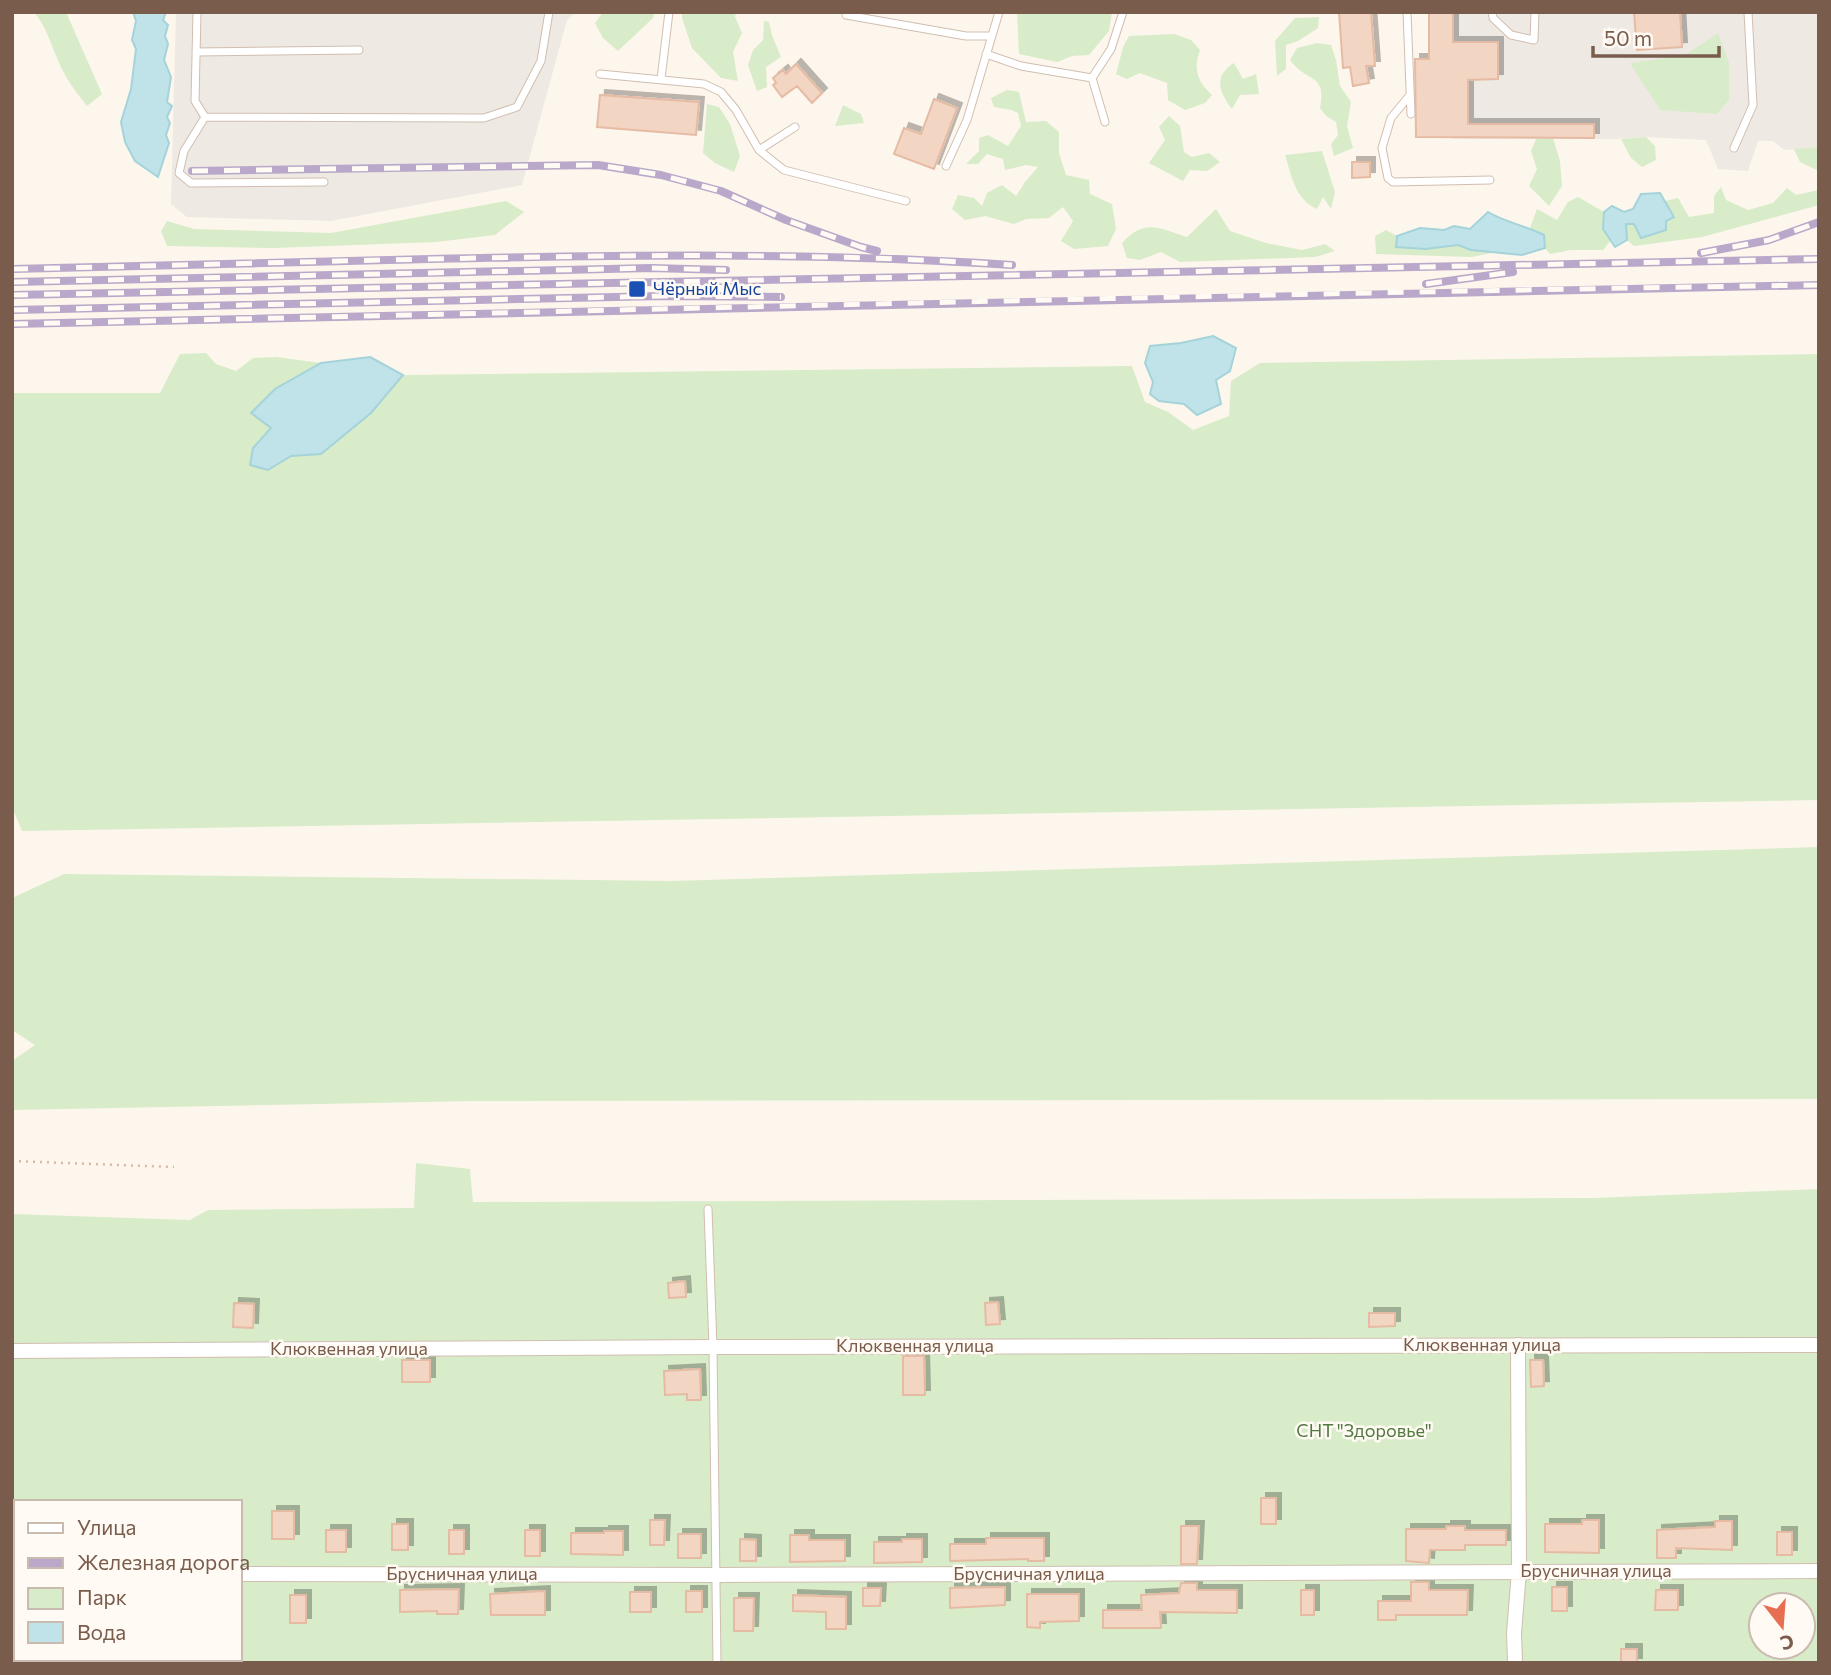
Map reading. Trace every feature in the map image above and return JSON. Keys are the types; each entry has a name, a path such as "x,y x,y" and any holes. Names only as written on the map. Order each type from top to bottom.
{"street":[{"path":"1515,1663 1514,1633 1519,1571 1518,1345"},
{"name":"Клюквенная улица","path":"12,1351 1819,1345"},
{"name":"Брусничная улица","path":"242,1574 718,1576 1819,1571"}],"lane":[{"path":"197,12 195,101 205,117"},
{"path":"205,117 484,118 517,107 541,61 549,12"},
{"path":"661,79 668,12"},
{"path":"946,166 967,120 999,12"},
{"path":"1091,78 1111,49 1123,12"},
{"path":"1406,12 1411,114"},
{"path":"1492,12 1493,18 1511,35 1535,40 1535,12"},
{"path":"1734,148 1754,104 1748,12"},
{"path":"846,15 954,34 991,36"},
{"path":"196,52 359,50"},
{"path":"986,54 1021,66 1091,78"},
{"path":"600,74 704,84 721,92 736,110 759,150 784,170 906,201"},
{"path":"1091,78 1105,122"},
{"path":"1410,95 1391,118 1382,148 1388,178 1393,182 1490,180"},
{"path":"205,117 184,151 179,173 191,183 324,182"},
{"path":"759,150 795,127"},
{"path":"708,1209 718,1576 717,1663"}],"path":[{"path":"12,1161 174,1167"}],"shaded area":[{"path":"176,12 576,12 567,20 522,185 331,221 187,217 171,204"},
{"path":"1453,12 1819,12 1819,147 1784,150 1773,141 1758,141 1748,171 1718,169 1706,140 1646,137 1453,139"}],"green space":[{"path":"34,12 66,12 102,94 87,106 66,77 45,29"},
{"path":"603,12 654,12 653,18 618,51 603,38 595,23"},
{"path":"682,12 736,12 735,17 742,33 733,52 738,81 721,78 692,48"},
{"path":"1017,12 1112,12 1109,31 1089,55 1072,56 1057,62 1019,54"},
{"path":"1319,17 1318,28 1286,45 1286,69 1277,76 1275,41 1295,18"},
{"path":"764,21 769,22 781,57 766,67 767,87 757,91 748,65 753,50 763,40"},
{"path":"1718,33 1729,63 1729,100 1717,114 1660,110 1630,63 1685,55"},
{"path":"1174,34 1191,40 1200,50 1198,74 1212,95 1205,103 1185,110 1168,100 1167,83 1140,73 1127,79 1116,74 1123,47 1129,36"},
{"path":"1317,43 1331,45 1340,86 1351,102 1347,126 1353,148 1334,156 1331,144 1338,135 1336,122 1320,108 1321,89 1314,79 1290,60 1297,48"},
{"path":"1234,63 1243,79 1256,74 1259,94 1240,95 1232,109 1220,84 1223,73"},
{"path":"1007,90 1019,92 1026,122 1046,121 1059,132 1059,153 1066,175 1089,180 1090,194 1112,204 1116,229 1108,246 1074,249 1061,241 1073,221 1063,207 1049,218 1026,219 1014,224 985,216 965,220 952,209 958,195 974,198 982,206 987,193 1002,185 1016,196 1038,167 1026,165 1005,170 1003,159 987,154 978,164 966,164 979,151 979,138 988,135 1008,146 1021,126 1018,113 994,107 991,98"},
{"path":"707,104 719,107 730,124 740,156 734,172 715,163 703,153"},
{"path":"843,105 861,114 864,123 835,126"},
{"path":"1169,116 1180,126 1184,152 1192,157 1209,153 1220,162 1207,171 1190,170 1183,181 1149,163 1165,140 1159,127"},
{"path":"1646,137 1655,146 1656,160 1642,167 1631,158 1621,139"},
{"path":"1553,138 1560,161 1562,186 1549,206 1529,186 1537,169 1531,151 1536,139"},
{"path":"1819,147 1819,171 1800,162 1794,149"},
{"path":"1322,151 1335,192 1331,209 1323,197 1317,209 1304,199 1295,186 1285,155"},
{"path":"1721,187 1726,200 1748,210 1773,203 1787,188 1796,195 1819,190 1819,205 1702,237 1634,246 1627,240 1626,224 1666,221 1673,216 1665,201 1678,198 1689,217 1714,213 1714,196"},
{"path":"1578,197 1604,212 1603,229 1611,240 1603,250 1571,250 1550,254 1545,248 1544,235 1530,228 1537,209 1557,220 1568,202"},
{"path":"506,201 524,212 495,235 436,242 274,248 167,246 161,231 167,221 194,229 331,233"},
{"path":"1216,209 1230,231 1266,243 1302,250 1325,244 1335,251 1315,257 1180,262 1161,252 1140,260 1127,258 1122,243 1138,230 1160,228 1187,237"},
{"path":"1386,230 1397,236 1396,247 1425,249 1458,245 1471,250 1496,252 1472,257 1376,254 1375,236"},
{"path":"206,353 216,364 236,371 253,358 276,357 321,363 275,389 251,414 271,428 253,448 268,470 291,456 321,454 371,413 403,375 1132,366 1145,402 1168,412 1193,430 1229,416 1231,381 1260,363 1819,354 1819,800 22,831 12,807 12,393 160,393 180,354"},
{"path":"1819,847 1819,1099 475,1101 12,1110 12,1061 35,1045 12,1030 12,898 64,874 672,881"},
{"name":"СНТ \"Здоровье\"","path":"416,1163 470,1169 473,1202 1594,1198 1819,1189 1819,1663 12,1663 12,1214 190,1220 208,1210 414,1208"}],"water":[{"path":"133,12 166,12 163,20 168,25 165,36 168,44 164,60 171,77 167,102 172,106 167,117 170,123 166,135 169,143 158,177 135,161 125,142 121,122 131,89 136,49 132,40 136,21"},
{"path":"1660,193 1674,217 1666,221 1666,230 1641,238 1634,224 1626,224 1627,240 1615,247 1603,229 1604,212 1612,206 1624,212 1633,209 1641,194"},
{"path":"1488,212 1544,235 1545,248 1522,255 1471,250 1458,245 1425,249 1396,247 1397,236 1420,228 1444,230 1454,226 1470,229"},
{"path":"1213,336 1236,348 1230,371 1216,380 1221,404 1197,415 1184,404 1159,401 1150,394 1153,382 1145,363 1150,346"},
{"path":"370,357 403,375 371,413 321,454 291,456 268,470 250,465 253,448 271,428 251,413 275,389 321,363"}],"building":[{"path":"1339,12 1371,12 1375,66 1366,66 1369,83 1353,86 1350,67 1343,68"},
{"path":"1429,12 1453,12 1453,42 1498,42 1498,79 1468,80 1468,124 1594,124 1594,138 1416,137 1415,59 1429,59"},
{"path":"1634,12 1680,12 1682,47 1637,50"},
{"path":"796,64 822,93 812,103 797,86 782,97 773,85 776,83 773,78 783,70 786,74"},
{"path":"600,95 699,102 696,135 597,127"},
{"path":"934,99 957,108 934,169 894,154 904,128 921,134"},
{"path":"1352,162 1370,162 1370,177 1352,178"},
{"path":"685,1281 686,1297 669,1298 668,1283"},
{"path":"998,1302 1000,1324 986,1325 985,1303"},
{"path":"234,1303 254,1304 253,1328 233,1327"},
{"path":"1369,1313 1395,1313 1395,1326 1369,1327"},
{"path":"903,1356 924,1356 925,1395 903,1395"},
{"path":"402,1360 430,1360 430,1382 402,1382"},
{"path":"1530,1360 1543,1360 1544,1386 1531,1387"},
{"path":"700,1369 701,1400 687,1400 687,1394 665,1395 664,1371"},
{"path":"1261,1498 1276,1498 1276,1524 1261,1524"},
{"path":"272,1511 294,1511 294,1539 272,1539"},
{"path":"650,1520 665,1520 664,1545 650,1545"},
{"path":"1582,1520 1599,1520 1599,1553 1545,1552 1545,1524 1582,1524"},
{"path":"1715,1521 1732,1521 1732,1550 1676,1548 1676,1558 1657,1558 1657,1530 1715,1527"},
{"path":"392,1524 408,1524 408,1550 392,1550"},
{"path":"1181,1526 1199,1526 1197,1564 1181,1564"},
{"path":"1446,1526 1465,1526 1465,1530 1506,1530 1506,1545 1465,1545 1465,1550 1430,1550 1429,1563 1406,1561 1406,1529 1446,1529"},
{"path":"326,1530 346,1530 346,1552 326,1552"},
{"path":"449,1530 464,1530 464,1554 449,1554"},
{"path":"525,1530 540,1530 540,1556 525,1556"},
{"path":"623,1531 623,1555 571,1554 571,1533"},
{"path":"1777,1532 1792,1532 1792,1555 1777,1555"},
{"path":"678,1534 701,1534 701,1558 678,1558"},
{"path":"790,1535 809,1535 809,1540 845,1540 845,1561 790,1562"},
{"path":"986,1538 1044,1538 1044,1561 950,1561 950,1544 986,1544"},
{"path":"740,1539 756,1540 756,1561 740,1561"},
{"path":"902,1539 922,1539 922,1562 874,1563 874,1542 902,1542"},
{"path":"1411,1582 1429,1582 1429,1590 1468,1590 1467,1615 1396,1615 1396,1620 1378,1620 1378,1601 1411,1601"},
{"path":"1181,1583 1197,1583 1197,1590 1237,1590 1237,1613 1160,1612 1161,1628 1103,1628 1103,1610 1142,1610 1141,1595 1179,1593"},
{"path":"1005,1587 1005,1605 950,1608 950,1588"},
{"path":"1552,1587 1567,1587 1567,1611 1552,1611"},
{"path":"863,1588 881,1588 880,1606 863,1606"},
{"path":"459,1589 458,1614 437,1614 437,1611 400,1612 400,1590"},
{"path":"1301,1590 1314,1590 1314,1615 1301,1615"},
{"path":"1656,1590 1678,1590 1678,1610 1655,1610"},
{"path":"545,1591 545,1615 491,1615 490,1594"},
{"path":"686,1591 702,1591 702,1612 686,1612"},
{"path":"630,1592 651,1592 651,1612 630,1612"},
{"path":"1027,1594 1079,1594 1079,1621 1040,1622 1040,1628 1027,1627"},
{"path":"290,1595 306,1595 306,1623 290,1623"},
{"path":"793,1595 846,1597 846,1629 826,1629 826,1612 793,1611"},
{"path":"734,1598 754,1598 753,1631 734,1631"},
{"path":"1621,1649 1637,1649 1637,1663 1621,1663"}],"railway":[{"path":"192,171 598,165 661,175 721,191 786,220 877,251"},
{"path":"1701,253 1769,240 1819,222"},
{"path":"12,269 649,256 794,256 1012,265"},
{"path":"12,295 1819,259"},
{"path":"12,282 651,268 726,270"},
{"path":"1426,284 1513,272"},
{"path":"12,324 1819,285"},
{"path":"12,310 664,296 781,297"}],"place":[{"name":"Чёрный Мыс","path":"637,289"}]}
